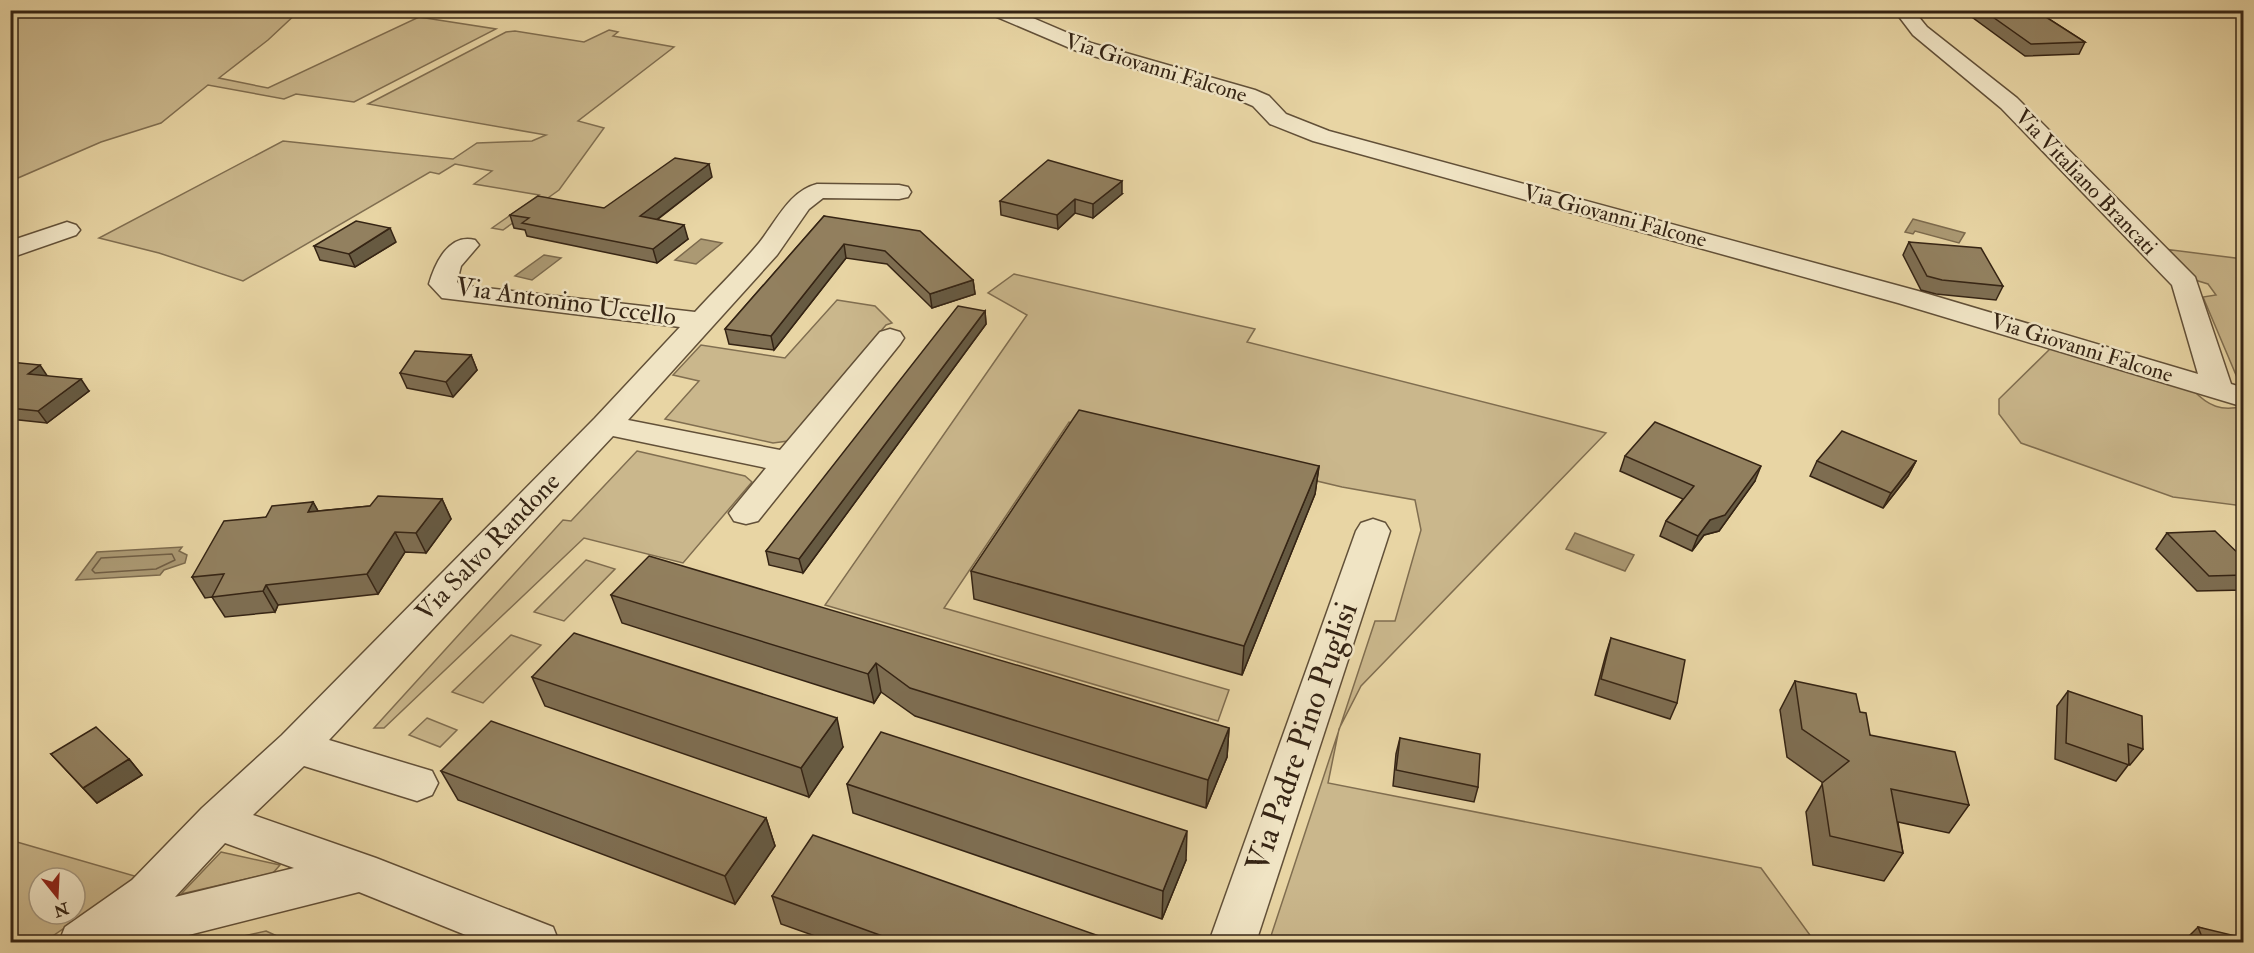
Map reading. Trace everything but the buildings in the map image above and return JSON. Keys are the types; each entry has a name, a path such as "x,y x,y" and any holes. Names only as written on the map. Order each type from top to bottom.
{"street":[{"name":"Via Giovanni Falcone","path":"997,10 1084,47 1247,95 1261,101 1278,119 1311,133 1908,297 2244,398"},
{"name":"Via Vitaliano Brancati","path":"1904,10 1920,31 2008,103 2185,283 2217,390"},
{"name":"Via Salvo Randone","path":"85,941 148,894 217,822 297,747 606,425 768,249 800,204 817,191 899,192"},
{"path":"10,250 67,230"},
{"name":"Via Antonino Uccello","path":"466,245 448,264 442,284 452,292 700,321"},
{"path":"746,513 890,339"},
{"path":"606,425 788,462"},
{"name":"Via Padre Pino Puglisi","path":"1232,942 1372,531"},
{"path":"297,747 417,783"},
{"path":"217,822 360,872 537,942"},
{"path":"85,941 360,872"}],"shaded area":[{"path":"11,10 299,11 268,40 219,78 268,88 419,17 496,29 354,102 296,94 284,99 208,85 161,123 101,142 11,181"},
{"path":"609,30 618,32 613,36 674,47 578,121 604,128 559,190 503,230 492,228 539,195 474,184 492,171 455,164 439,174 430,172 243,281 159,253 99,238 283,141 453,159 477,143 532,141 546,135 368,104 506,32 515,31 584,42"},
{"path":"2164,249 2243,259 2243,385 2239,382 2203,297 2216,295 2208,284 2195,280"},
{"path":"1014,274 1255,329 1247,342 1606,433 1361,686 1340,727 1375,621 1395,621 1421,530 1415,500 1342,487 1069,422 944,608 1229,690 1218,721 825,605 1027,315 988,293"},
{"path":"837,300 875,306 892,323 886,325 788,441 773,443 665,419 699,381 673,375 701,345 785,358"},
{"path":"2054,345 2193,390 2210,404 2222,408 2243,406 2243,506 2173,497 2021,443 1999,414 1999,399"},
{"path":"637,451 745,476 752,482 683,563 584,538 384,728 374,728 563,520 571,521"},
{"path":"586,560 615,569 564,621 534,612"},
{"path":"511,635 541,645 483,703 452,692"},
{"path":"427,718 457,730 440,747 409,735"},
{"path":"1338,732 1328,783 1761,868 1815,942 1269,942"},
{"path":"10,840 138,877 87,912 87,866 27,866 27,926 67,926 44,942 11,942"},
{"path":"221,852 280,865 273,873 181,894"},
{"path":"266,931 290,942 217,942"}],"water":[{"path":"1913,219 1965,233 1959,243 1915,231 1913,234 1905,232"},
{"path":"701,239 722,243 696,264 675,260"},
{"path":"544,255 561,258 532,280 515,276"},
{"path":"1575,533 1634,555 1625,571 1566,549"},
{"path":"182,547 179,551 187,555 185,563 164,570 160,575 76,580 97,552"}]}
